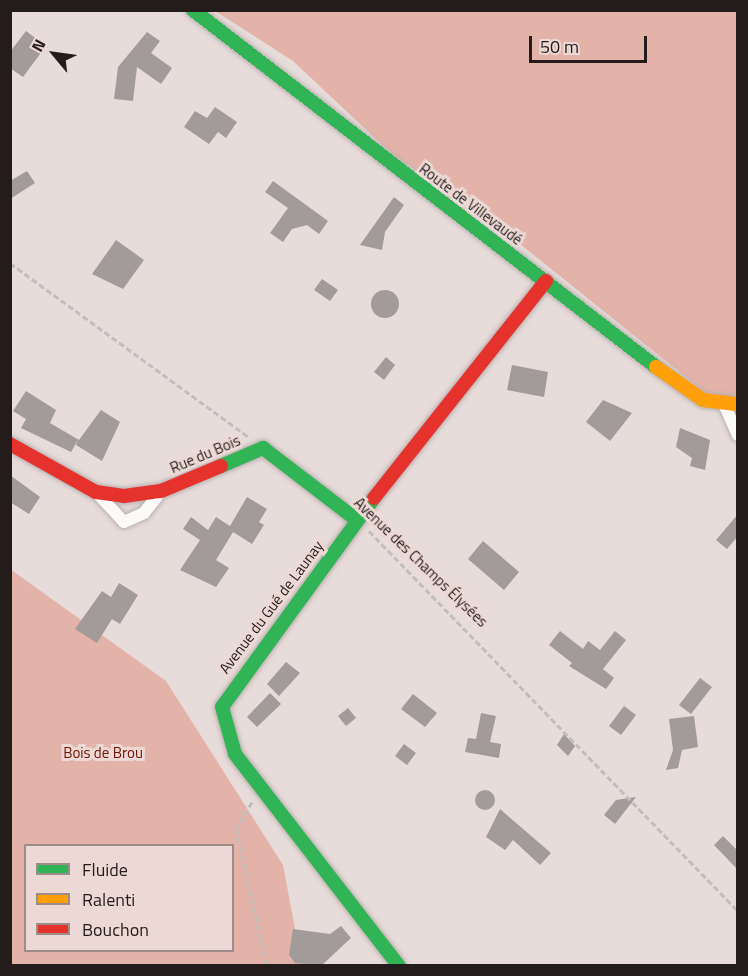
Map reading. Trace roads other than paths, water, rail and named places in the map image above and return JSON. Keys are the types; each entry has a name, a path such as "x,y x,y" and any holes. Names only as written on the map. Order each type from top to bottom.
{"street":[{"name":"Route de Villevaudé","path":"193,10 683,388 731,404"},
{"name":"Avenue du Gué de Launay","path":"399,966 234,754 222,707 225,696 357,520 546,281"},
{"path":"731,404 738,435"},
{"name":"Rue du Bois","path":"10,444 96,492 124,522 144,513 161,491"},
{"name":"Avenue des Champs Élysées","path":"263,448 357,520"},
{"name":"Rue du Bois","path":"96,492 124,496 161,491 263,448"}],"park label":[{"name":"Bois de Brou","path":"103,753"}]}
